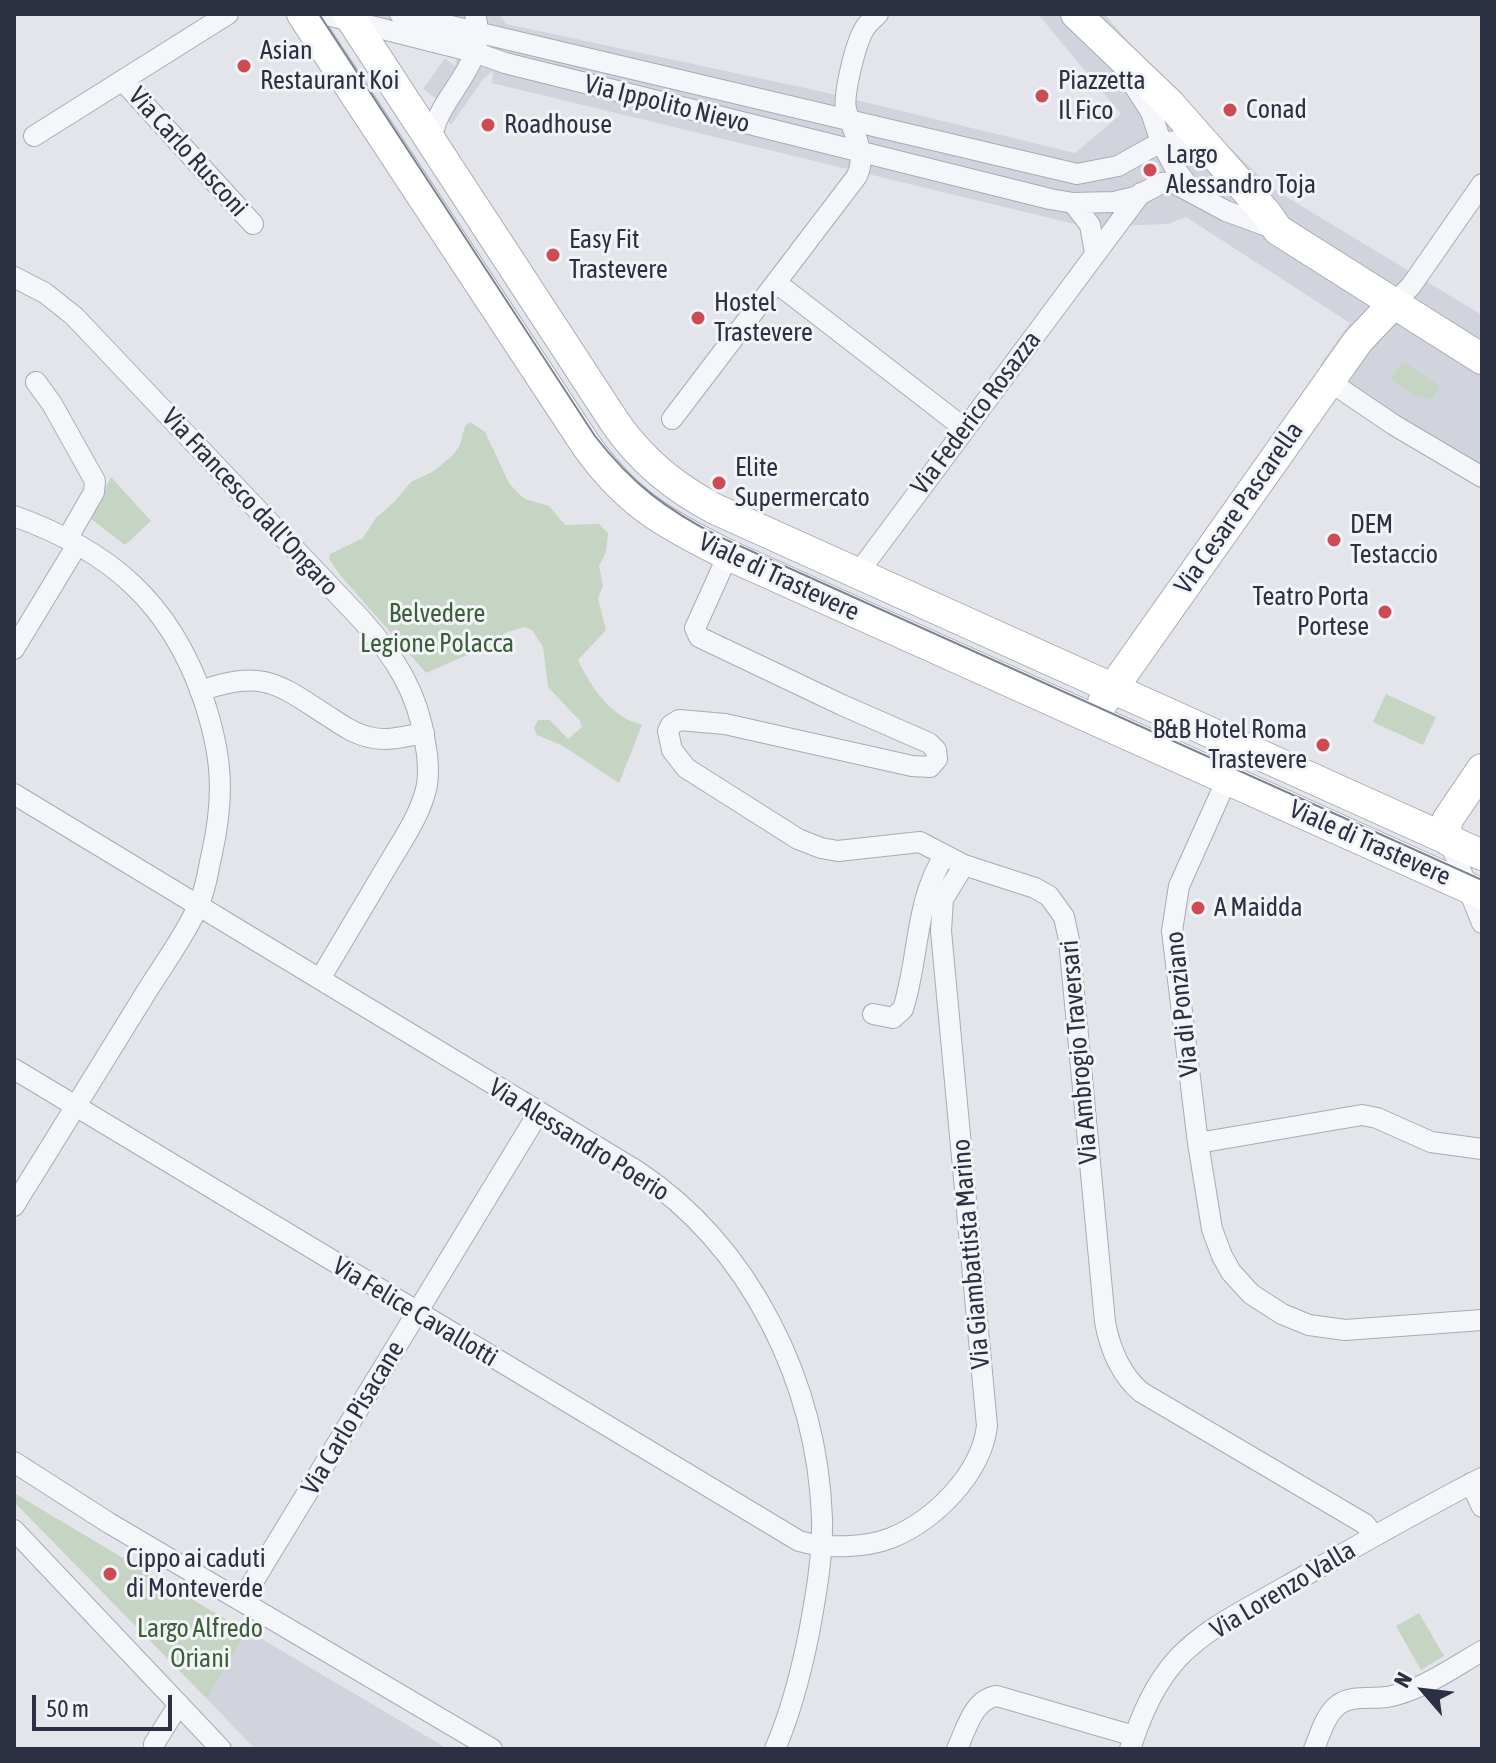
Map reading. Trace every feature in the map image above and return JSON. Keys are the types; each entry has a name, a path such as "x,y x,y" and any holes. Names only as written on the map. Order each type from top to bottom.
{"main road":[{"name":"Viale di Trastevere","path":"302,14 606,473 662,521 728,555 1474,891"},
{"path":"1076,14 1169,103 1278,230 1482,359"},
{"name":"Viale di Trastevere","path":"351,17 616,424 652,467 698,500 1482,855"},
{"name":"Via Cesare Pascarella","path":"1092,719 1329,381 1368,328 1394,303"},
{"path":"1449,841 1446,828 1448,819 1482,769"}],"street":[{"path":"34,136 228,14"},
{"path":"323,14 475,32"},
{"path":"400,14 475,32"},
{"path":"672,419 778,284 857,176 861,152 846,109 846,95 860,38 878,14"},
{"path":"432,142 436,121 467,73 475,32"},
{"name":"Via Ippolito Nievo","path":"475,32 1077,174"},
{"name":"Via Ippolito Nievo","path":"475,32 505,63 1073,203"},
{"path":"1100,39 1145,100 1161,142 1176,170 1194,193"},
{"name":"Via Carlo Rusconi","path":"123,81 253,224"},
{"path":"1095,253 1090,225 1073,203 1077,174 1118,166 1161,142 1183,141 1218,159"},
{"path":"1073,203 1114,202 1169,181 1226,211 1278,230"},
{"path":"1394,303 1411,286 1482,184"},
{"name":"Via Federico Rosazza","path":"858,573 1141,193"},
{"name":"Via Francesco dall'Ongaro","path":"14,277 45,293 74,316 375,635 405,676 424,733 428,773 424,796 320,979"},
{"path":"778,284 964,428"},
{"path":"1329,381 1394,425 1482,477"},
{"path":"14,649 72,542 94,492 95,481 52,404 36,382"},
{"path":"14,516 72,542 123,575 158,610 184,651 200,691 219,750 221,783 216,837 199,905 76,1106 17,1194"},
{"name":"Via Ambrogio Traversari","path":"728,555 695,628 699,637 929,743 936,750 937,759 930,767 901,765 725,724 684,719 675,722 668,731 670,744 678,759 709,784 783,831 813,846 838,851 916,841 964,865 1044,892 1054,900 1067,923 1105,1322 1110,1345 1124,1373 1141,1392 1365,1524 1374,1536"},
{"path":"200,691 233,682 272,682 291,690 365,737 385,739 424,733"},
{"name":"Via di Ponziano","path":"1227,779 1179,886 1173,914 1178,990 1198,1143 1215,1240 1231,1272 1262,1302 1294,1320 1345,1330 1482,1320"},
{"name":"Via Alessandro Poerio","path":"14,794 637,1171 676,1201 713,1237 754,1294 782,1345 807,1419 820,1489 821,1545 801,1672 775,1749"},
{"name":"Viale di Trastevere","path":"1449,841 1474,891"},
{"path":"873,1014 893,1018 903,1009 927,897 945,855"},
{"name":"Via Giambattista Marino","path":"821,1545 876,1542 891,1538 909,1527 950,1496 965,1480 977,1463 986,1437 941,931 943,899 964,865"},
{"path":"1474,891 1482,923"},
{"name":"Via Felice Cavallotti","path":"14,1069 799,1541 821,1545"},
{"name":"Via Carlo Pisacane","path":"242,1600 539,1112"},
{"path":"1198,1143 1362,1115 1377,1118 1431,1142 1482,1149"},
{"path":"20,1468 492,1749"},
{"path":"1476,1481 1482,1507"},
{"name":"Via Lorenzo Valla","path":"1132,1743 1156,1687 1188,1648 1231,1618 1476,1481"},
{"path":"14,1530 221,1749"},
{"path":"1314,1749 1325,1723 1338,1705 1412,1690 1482,1651"},
{"path":"957,1749 975,1710 994,1696 1132,1743"},
{"path":"154,1744 179,1704"}],"shaded area":[{"path":"372,14 499,14 506,24 819,91 1075,153 1121,114 1038,14 1104,14 1163,81 1270,187 1482,315 1482,470 1320,365 1350,323 1186,217 1168,224 1087,227 492,83 493,71 484,78 451,125 434,97 423,89 445,58 455,66 456,58 371,17"},
{"path":"247,1632 448,1749 255,1749 207,1699"}],"green space":[{"path":"1402,361 1440,386 1431,399 1416,396 1390,380"},
{"name":"Belvedere Legione Polacca","path":"470,422 485,432 509,483 525,499 549,506 565,525 599,524 608,533 606,552 599,566 603,586 598,598 606,630 578,660 603,700 620,715 642,725 619,783 563,746 537,735 534,728 538,720 550,720 568,739 582,727 548,687 543,647 532,630 524,627 505,633 497,642 426,673 329,559 330,554 363,538 376,518 411,482 434,471 453,455 460,445 465,426"},
{"path":"111,477 151,521 125,545 90,518"},
{"path":"1386,694 1436,717 1423,745 1373,722"},
{"name":"Largo Alfredo Oriani","path":"14,1493 247,1632 207,1699 14,1502"},
{"path":"1419,1613 1444,1656 1421,1670 1396,1626"}],"tram line":[{"path":"319,14 595,436 623,468 652,494 683,517 720,537 1482,880"}],"place":[{"name":"Asian Restaurant Koi","path":"244,66"},
{"name":"Piazzetta Il Fico","path":"1042,96"},
{"name":"Conad","path":"1230,110"},
{"name":"Roadhouse","path":"488,125"},
{"name":"Largo Alessandro Toja","path":"1150,170"},
{"name":"Easy Fit Trastevere","path":"553,255"},
{"name":"Hostel Trastevere","path":"698,318"},
{"name":"Elite Supermercato","path":"719,483"},
{"name":"DEM Testaccio","path":"1334,540"},
{"name":"Teatro Porta Portese","path":"1385,612"},
{"name":"B&B Hotel Roma Trastevere","path":"1323,745"},
{"name":"A Maidda","path":"1198,908"},
{"name":"Cippo ai caduti di Monteverde","path":"110,1574"}]}
